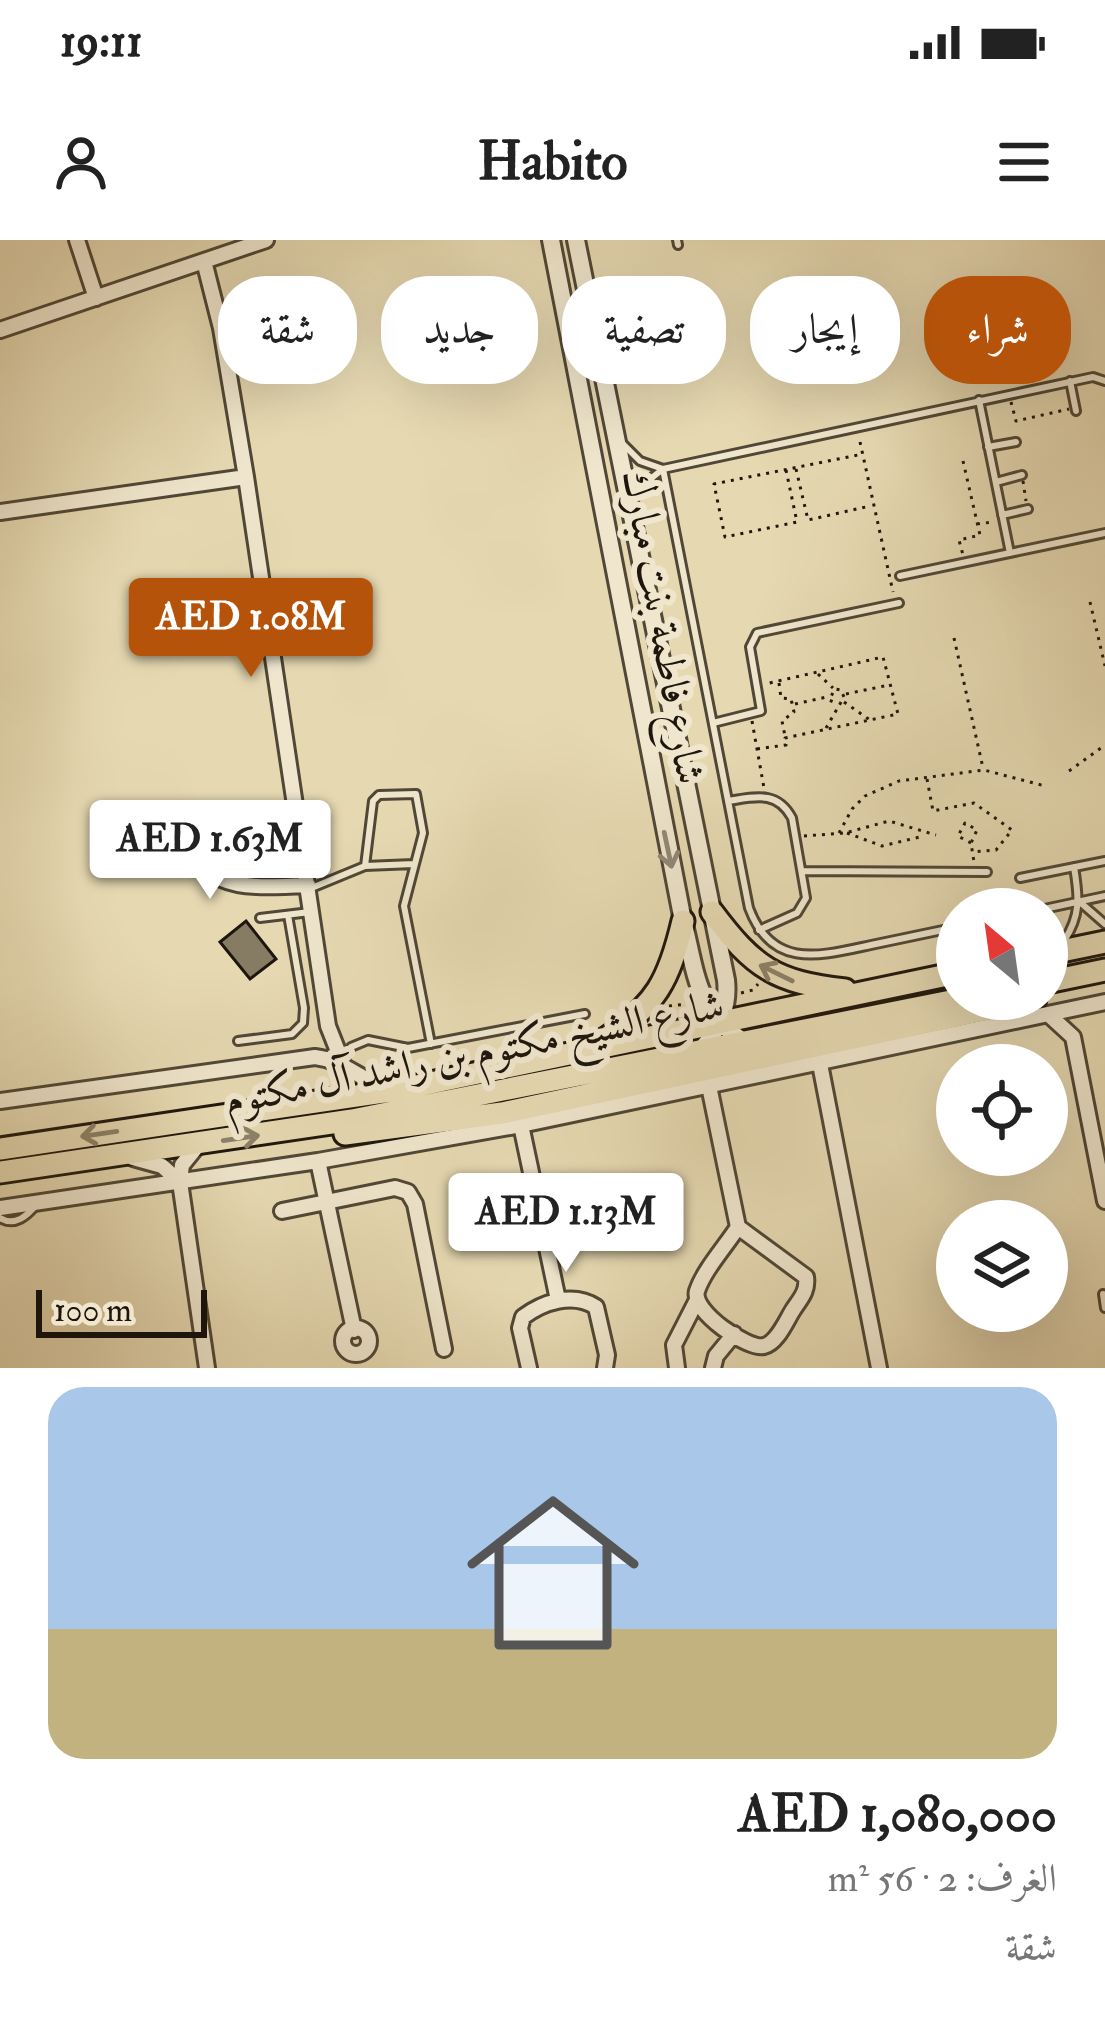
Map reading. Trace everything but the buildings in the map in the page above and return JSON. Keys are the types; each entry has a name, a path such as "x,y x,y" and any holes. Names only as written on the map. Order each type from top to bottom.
{"main road":[{"path":"712,912 744,953 769,972 800,984 863,992"},
{"path":"594,1047 629,1024 653,1000 669,972 683,921"},
{"path":"1068,950 1105,942"},
{"path":"1068,978 1102,971"},
{"path":"1068,990 1102,971"},
{"name":"شارع الشيخ مكتوم بن راشد آل مكتوم","path":"0,1149 397,1090 936,977"},
{"name":"شارع الشيخ مكتوم بن راشد آل مكتوم","path":"0,1172 297,1130 936,1004"},
{"path":"777,1009 772,1024 790,1034"},
{"path":"297,1130 350,1133 502,1113 959,1020"},
{"path":"645,1061 670,1043 664,1031"}],"street":[{"path":"76,240 96,298"},
{"path":"0,331 266,240"},
{"name":"شارع فاطمة بنت مبارك","path":"551,240 683,921 701,992 718,1022 745,1042"},
{"name":"شارع فاطمة بنت مبارك","path":"580,243 726,980 728,996 700,1051"},
{"path":"209,259 328,1026 343,1064"},
{"path":"0,512 246,477"},
{"path":"164,816 193,860 215,878 242,886 308,887"},
{"path":"701,992 717,991 726,980"},
{"path":"1068,1005 1105,1003"},
{"path":"1073,1037 1088,1006"},
{"path":"0,1208 318,1161 520,1125 820,1064 981,1020"},
{"path":"1058,1020 1073,1037 1105,1201"},
{"path":"314,1057 328,1026"},
{"path":"0,1101 314,1057 343,1064 364,1079 397,1090"},
{"path":"820,1064 879,1368"},
{"path":"696,1302 703,1313 752,1346 769,1344 808,1283 802,1271 738,1227 709,1086"},
{"path":"520,1125 558,1300"},
{"path":"199,1144 186,1157 180,1182 207,1368"},
{"path":"110,1155 154,1162 180,1182"},
{"path":"318,1161 354,1330"},
{"path":"282,1211 394,1188 413,1198 444,1348"},
{"path":"676,1368 676,1340 698,1289 738,1227"},
{"path":"529,1368 521,1322 533,1310 558,1300 581,1299 596,1306 607,1355 605,1368"},
{"path":"713,1368 718,1353 734,1334"}],"lane":[{"path":"1071,382 1097,376 1105,381"},
{"path":"630,509 639,489 663,469 1060,384"},
{"path":"1070,384 1076,409"},
{"path":"979,400 1010,553"},
{"path":"614,433 640,461 663,469"},
{"path":"988,447 1016,442"},
{"path":"663,469 749,908 760,930 778,946 813,956 936,931"},
{"path":"996,482 1022,476"},
{"path":"1003,518 1028,509"},
{"path":"900,575 1105,533"},
{"path":"712,723 762,708 750,647 757,634 898,604"},
{"path":"365,866 373,801 380,795 412,792 419,797 424,826 404,907 431,1044"},
{"path":"728,801 766,796 786,808 796,837 807,891 801,909 760,930"},
{"path":"1020,878 1105,861"},
{"path":"308,887 365,866 415,864"},
{"path":"1068,933 1080,902 1074,867"},
{"path":"803,871 987,872"},
{"path":"1068,904 1105,896"},
{"path":"1080,902 1105,925"},
{"path":"260,919 310,912"},
{"path":"238,1041 292,1034 303,1023 288,915"},
{"path":"343,1064 351,1047 368,1040 408,1048 585,1014"},
{"path":"0,1218 8,1222 22,1219 39,1202"},
{"path":"1103,1294 1105,1308"}],"path":[{"path":"1010,394 1016,421 1076,409"},
{"path":"860,442 898,604"},
{"path":"786,470 797,522 725,537 714,484 863,454"},
{"path":"963,461 980,535 959,539 964,562"},
{"path":"796,468 808,520 874,506"},
{"path":"977,524 1003,518"},
{"path":"1090,602 1105,667"},
{"path":"954,638 984,770"},
{"path":"758,686 884,657 898,714 785,738"},
{"path":"815,673 870,720"},
{"path":"757,749 786,746 782,721 794,712 791,699 781,698 778,681"},
{"path":"792,705 829,697 842,700 891,685"},
{"path":"829,697 835,689"},
{"path":"826,729 842,700"},
{"path":"751,715 766,796"},
{"path":"1069,772 1105,745"},
{"path":"842,833 852,809 873,790 899,781 984,770 1045,786"},
{"path":"926,777 933,811 974,803 1012,830 996,850 972,852"},
{"path":"796,837 842,833 889,821 927,835"},
{"path":"842,833 882,846 936,835"},
{"path":"970,843 976,872"},
{"path":"673,1007 701,992"}]}
